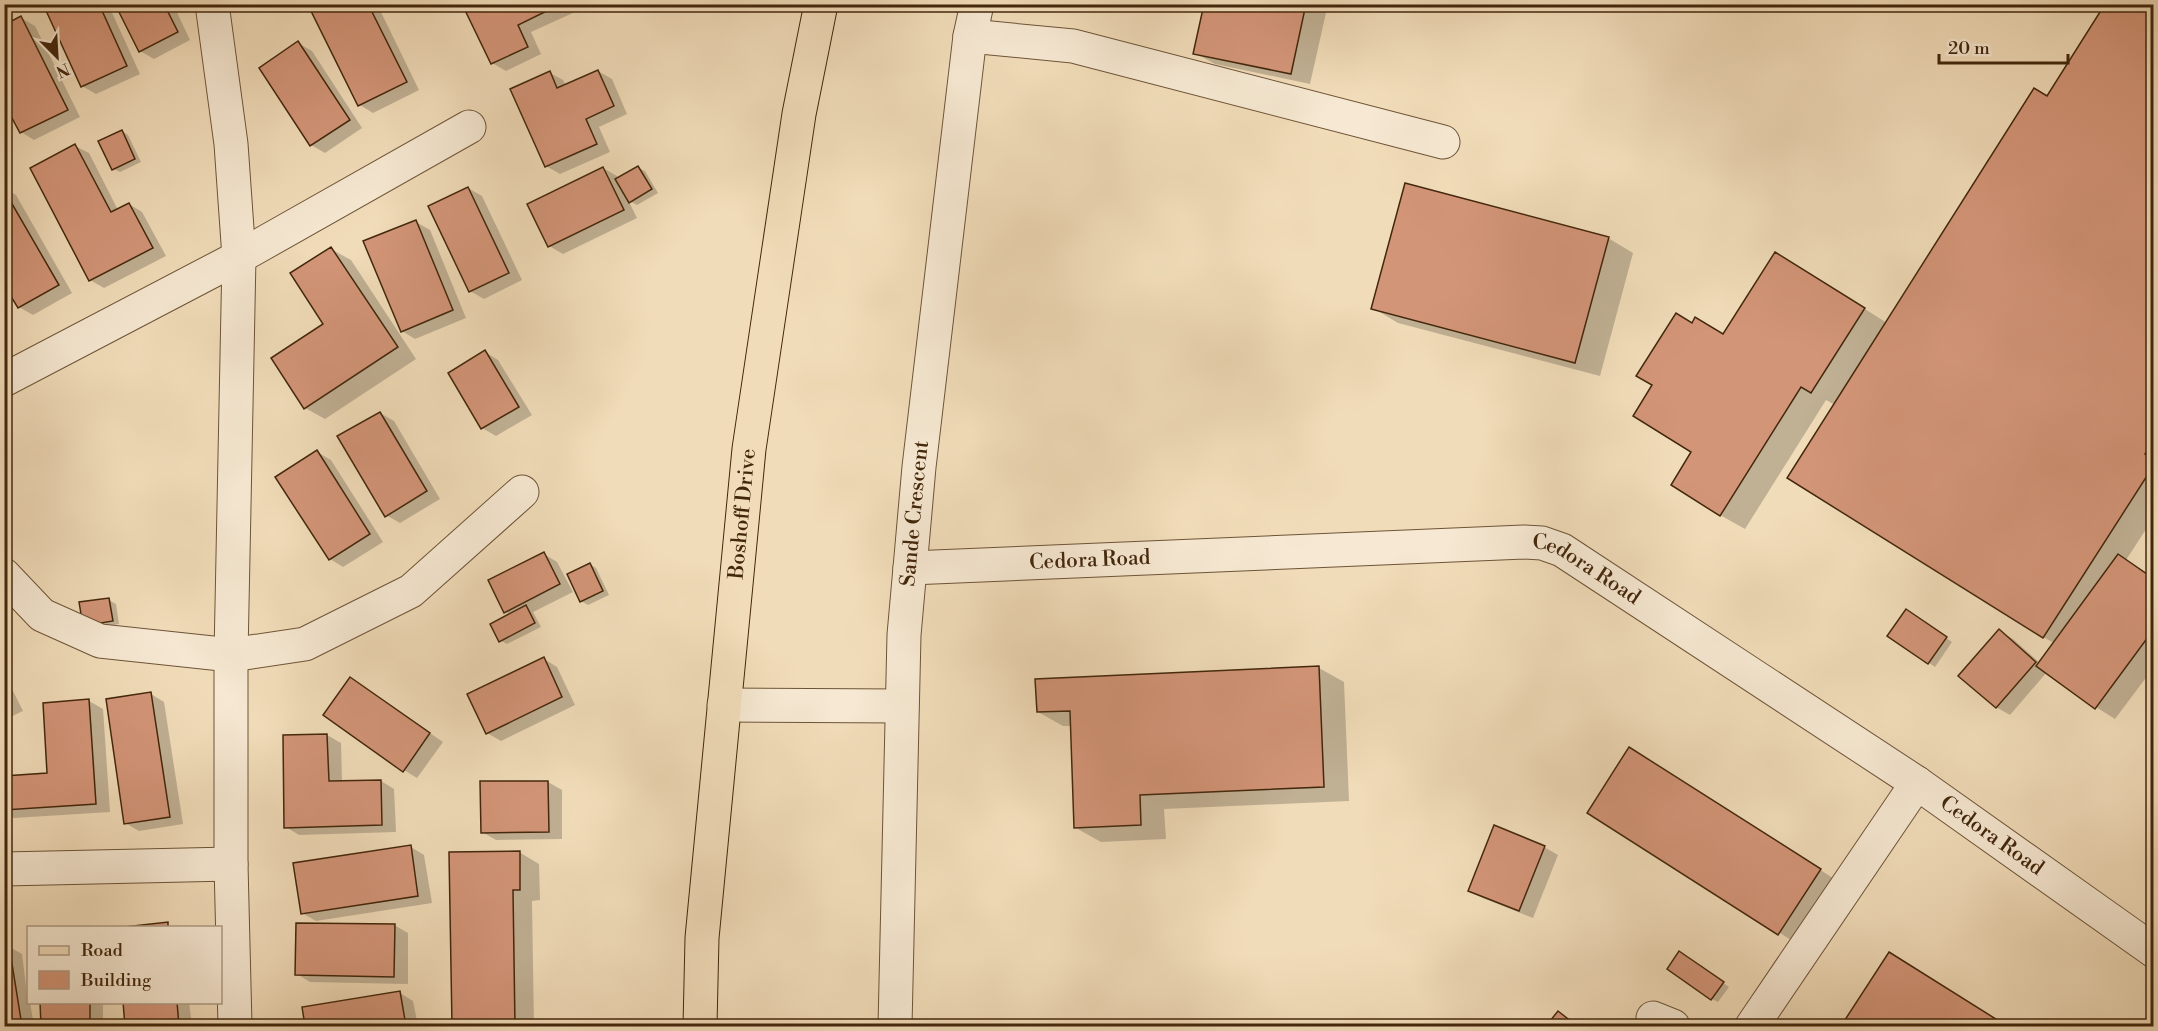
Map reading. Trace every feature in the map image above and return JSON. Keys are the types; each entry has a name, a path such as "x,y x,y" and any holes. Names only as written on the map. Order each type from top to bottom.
{"main road":[{"name":"Boshoff Drive","path":"700,1026 702,938 749,449 799,114 821,4"}],"street":[{"path":"212,4 231,144 239,257 231,655 234,1026"},
{"name":"Sande Crescent","path":"895,1026 901,706 909,568 970,36 977,4"},
{"path":"970,36 1073,46 1443,142"},
{"path":"4,380 239,257 469,127"},
{"path":"4,576 42,615 100,641 231,655 305,644 411,591 522,492"},
{"name":"Cedora Road","path":"909,568 1542,543 1562,550 1917,783 2154,951"},
{"path":"724,705 901,706"},
{"path":"1752,1026 1917,783"},
{"path":"4,869 231,864"}],"building":[{"path":"43,4 99,4 127,66 81,87"},
{"path":"115,4 164,4 178,32 139,52"},
{"path":"315,4 368,4 407,82 358,106 309,7"},
{"path":"462,4 561,4 518,25 528,47 491,64"},
{"path":"1204,4 1306,4 1291,74 1193,54"},
{"path":"2105,4 2154,4 2154,441 2145,454 2154,459 2154,465 2043,638 1787,478 2034,88 2047,96"},
{"path":"21,16 68,110 20,133 4,103 4,25"},
{"path":"298,41 350,120 310,146 259,68"},
{"path":"598,70 614,106 586,119 597,144 545,167 510,89 550,71 557,88"},
{"path":"122,130 135,159 112,170 98,141"},
{"path":"75,144 111,212 129,203 153,248 89,281 30,168"},
{"path":"638,166 652,189 629,203 615,179"},
{"path":"603,167 624,210 548,247 527,204"},
{"path":"1405,183 1609,237 1575,363 1371,309"},
{"path":"468,187 509,273 469,292 428,206"},
{"path":"4,190 59,285 18,308 4,285"},
{"path":"416,220 453,310 401,332 363,241"},
{"path":"331,247 398,347 304,409 271,358 323,324 290,273"},
{"path":"1775,252 1865,308 1811,393 1801,387 1720,516 1671,485 1691,452 1633,416 1652,385 1636,376 1676,313 1692,323 1695,317 1723,334"},
{"path":"485,350 519,407 481,429 448,373"},
{"path":"380,412 427,491 385,517 337,436"},
{"path":"317,450 370,534 329,560 275,477"},
{"path":"544,552 560,584 504,613 488,580"},
{"path":"2118,554 2154,579 2154,629 2095,709 2036,666"},
{"path":"590,563 603,591 580,602 567,574"},
{"path":"109,598 113,621 83,626 79,602"},
{"path":"526,605 535,623 499,642 490,624"},
{"path":"1906,609 1947,637 1928,664 1887,636"},
{"path":"1999,629 2036,662 1996,708 1958,676"},
{"path":"544,657 562,697 486,734 467,694"},
{"path":"1319,666 1324,787 1140,795 1141,825 1074,828 1070,711 1037,712 1035,679"},
{"path":"350,677 430,733 403,772 323,715"},
{"path":"151,692 170,817 124,824 106,699"},
{"path":"89,699 96,804 4,810 4,776 47,773 43,703"},
{"path":"327,734 329,781 381,780 382,825 284,828 283,735"},
{"path":"1629,747 1821,869 1778,935 1587,813"},
{"path":"480,781 548,781 549,832 481,833"},
{"path":"1494,825 1545,846 1519,911 1468,891"},
{"path":"411,845 418,896 301,914 293,863"},
{"path":"520,851 520,890 513,890 515,1026 452,1026 449,852"},
{"path":"168,922 168,926 133,926"},
{"path":"296,923 395,924 394,977 295,975"},
{"path":"9,945 22,1026 4,1026 4,946"},
{"path":"1679,951 1724,982 1711,1000 1667,969"},
{"path":"1889,952 2007,1026 1841,1026"},
{"path":"400,991 406,1026 305,1026 302,1007"},
{"path":"40,1004 90,1004 90,1026 41,1026"},
{"path":"123,1004 177,1004 179,1026 125,1026"},
{"path":"1558,1011 1577,1026 1546,1026"}]}
